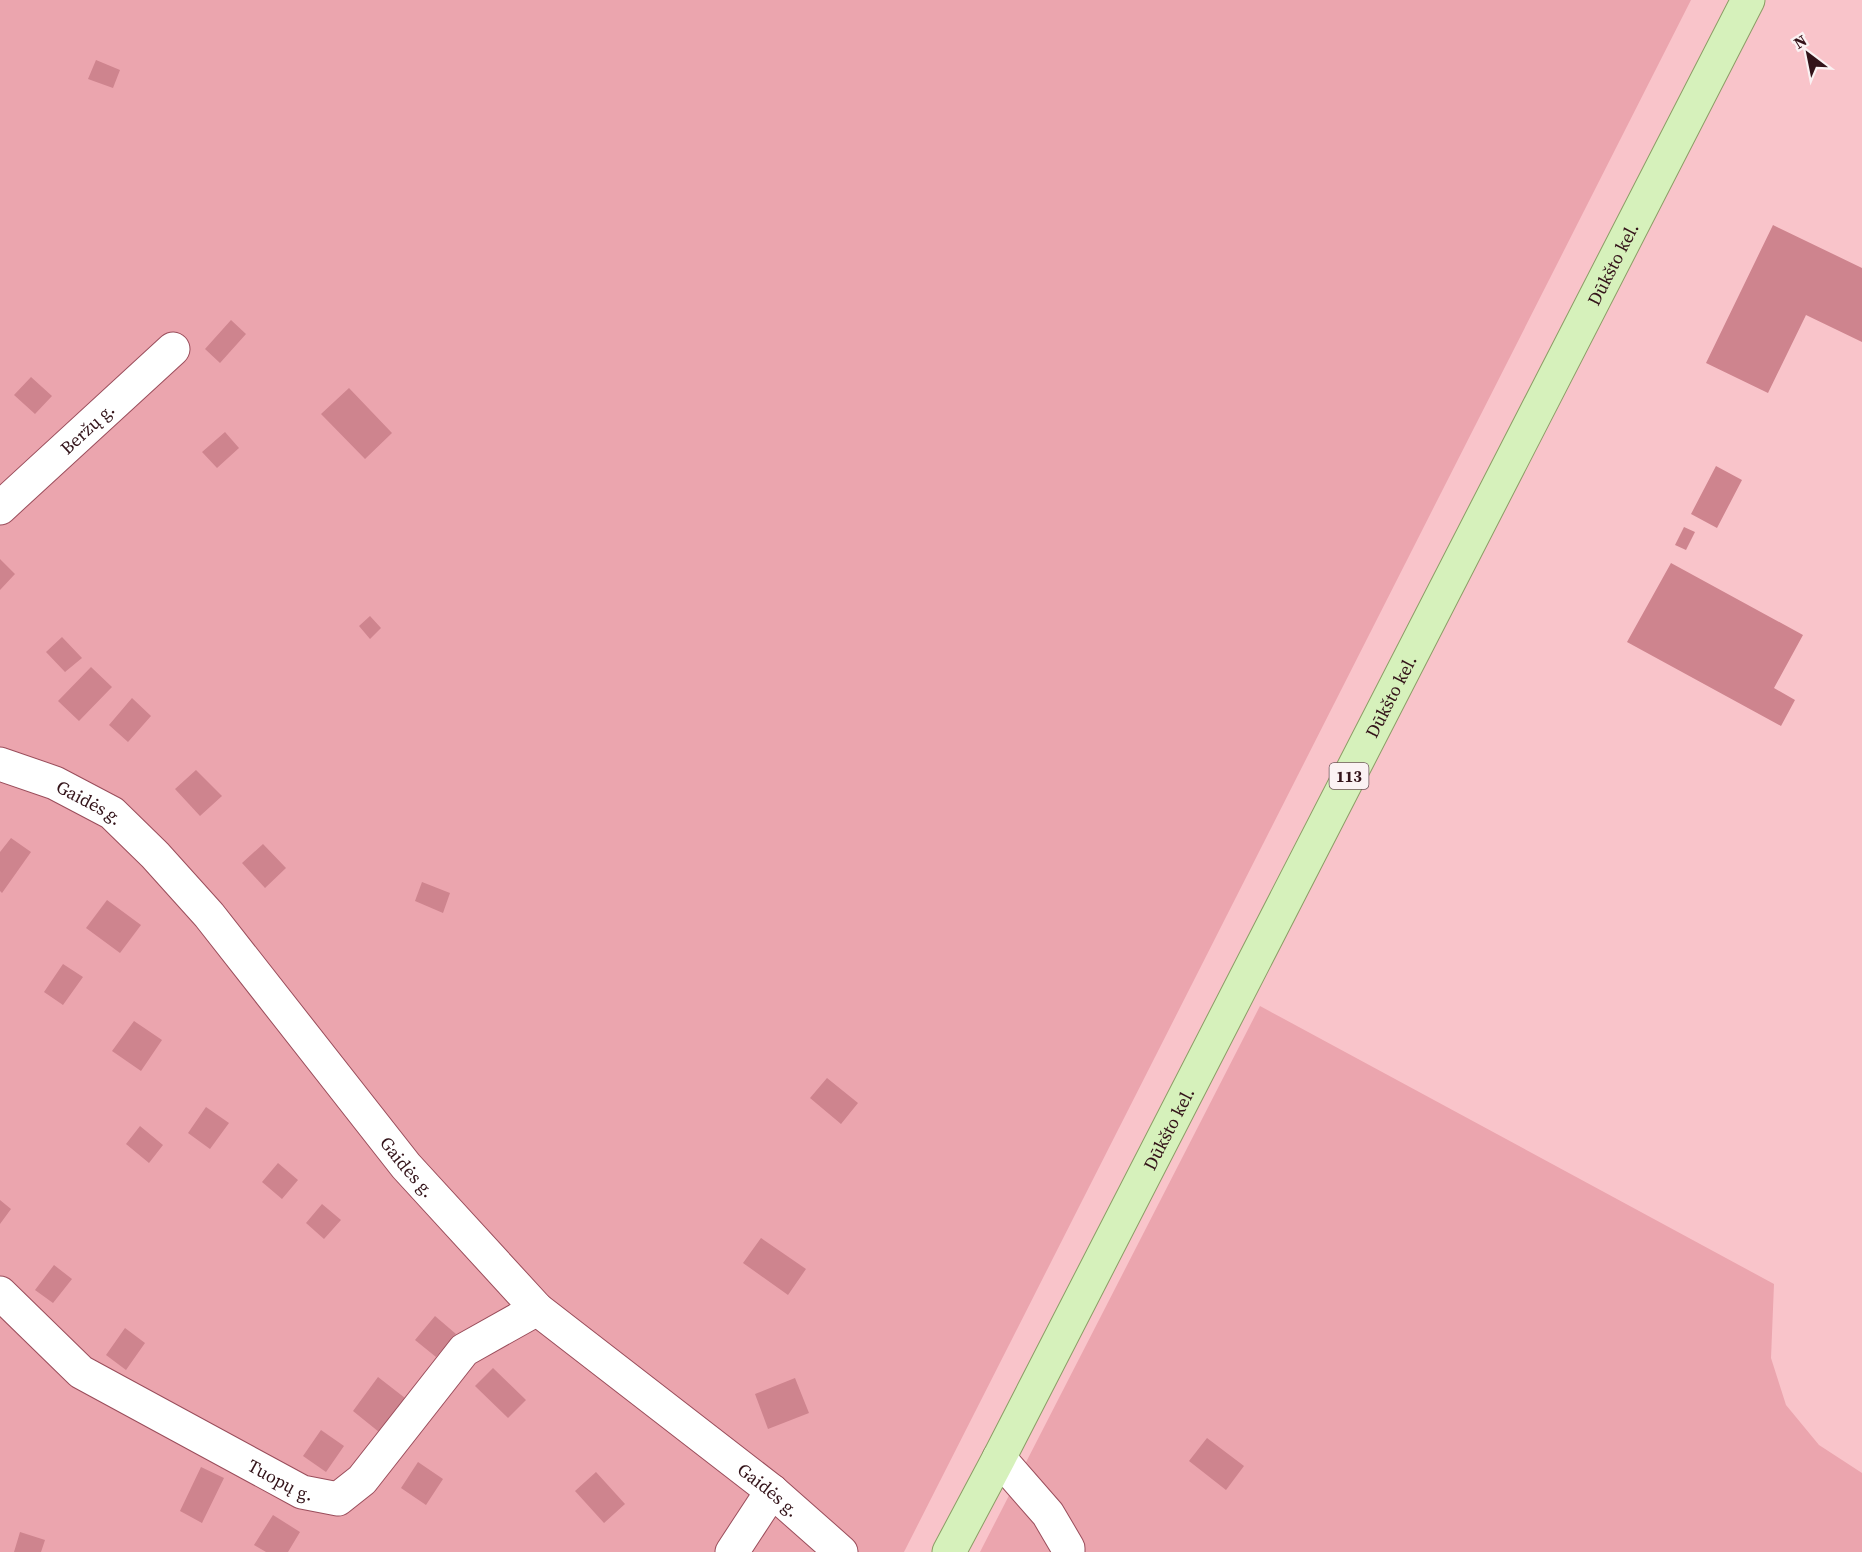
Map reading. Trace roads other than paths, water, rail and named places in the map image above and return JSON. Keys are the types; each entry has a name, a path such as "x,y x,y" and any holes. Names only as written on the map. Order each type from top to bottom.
{"main road":[{"name":"Dūkšto kel.","path":"950,1552 1748,0"}],"street":[{"name":"Beržų g.","path":"0,508 173,349"},
{"name":"Gaidės g.","path":"0,764 55,783 112,813 155,855 209,915 406,1166 537,1309 772,1491 841,1552"},
{"name":"Tuopų g.","path":"0,1293 81,1372 302,1492 338,1499 362,1480 464,1350 537,1309"},
{"path":"999,1458 1048,1514 1068,1548 1068,1552"},
{"path":"732,1552 772,1491"}]}
